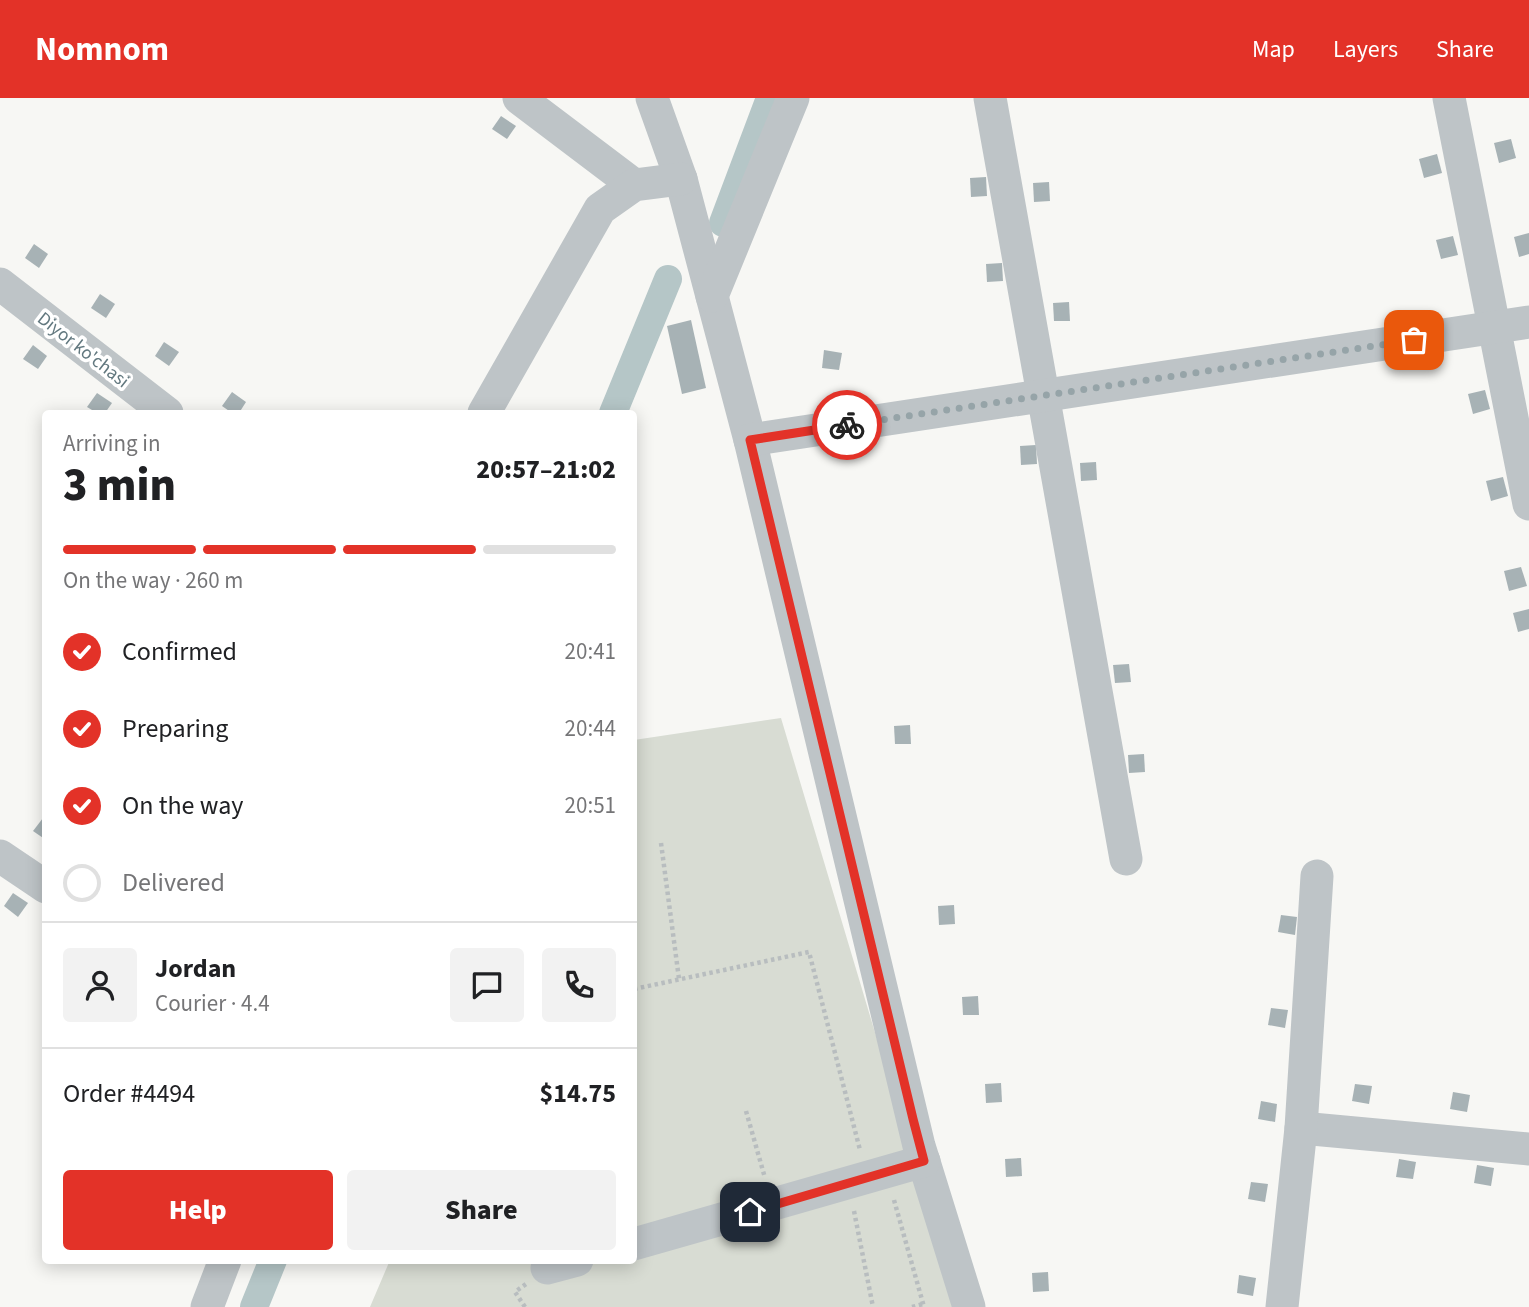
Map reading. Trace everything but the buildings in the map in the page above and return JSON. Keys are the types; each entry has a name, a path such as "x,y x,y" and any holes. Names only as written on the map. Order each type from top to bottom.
{"street":[{"path":"519,98 634,185"},
{"path":"652,98 681,179 750,440 913,1119 969,1307"},
{"path":"712,296 793,98"},
{"path":"990,98 1126,859"},
{"path":"1449,98 1529,504"},
{"path":"486,410 600,209 634,185 681,179"},
{"name":"Diyor ko'chasi","path":"0,284 163,410"},
{"path":"750,440 1529,322"},
{"path":"0,856 42,884"},
{"path":"1282,1307 1301,1128 1317,876"},
{"path":"1301,1128 1529,1149"},
{"path":"637,1243 924,1161"},
{"path":"208,1307 224,1264"}],"path":[{"path":"661,843 680,979"},
{"path":"637,988 809,952 867,1178 923,1305 912,1307"},
{"path":"746,1111 773,1205"},
{"path":"867,1178 873,1307"}],"shaded area":[{"path":"781,718 937,1240 954,1307 370,1307 388,1264 637,1264 637,740"}],"waterway":[{"path":"723,223 770,98"},
{"path":"614,410 668,279"},
{"path":"254,1307 271,1264"}],"way so far":[{"path":"847,425 1414,340"}],"route":[{"path":"750,1212 924,1161 750,440 847,425"}]}
